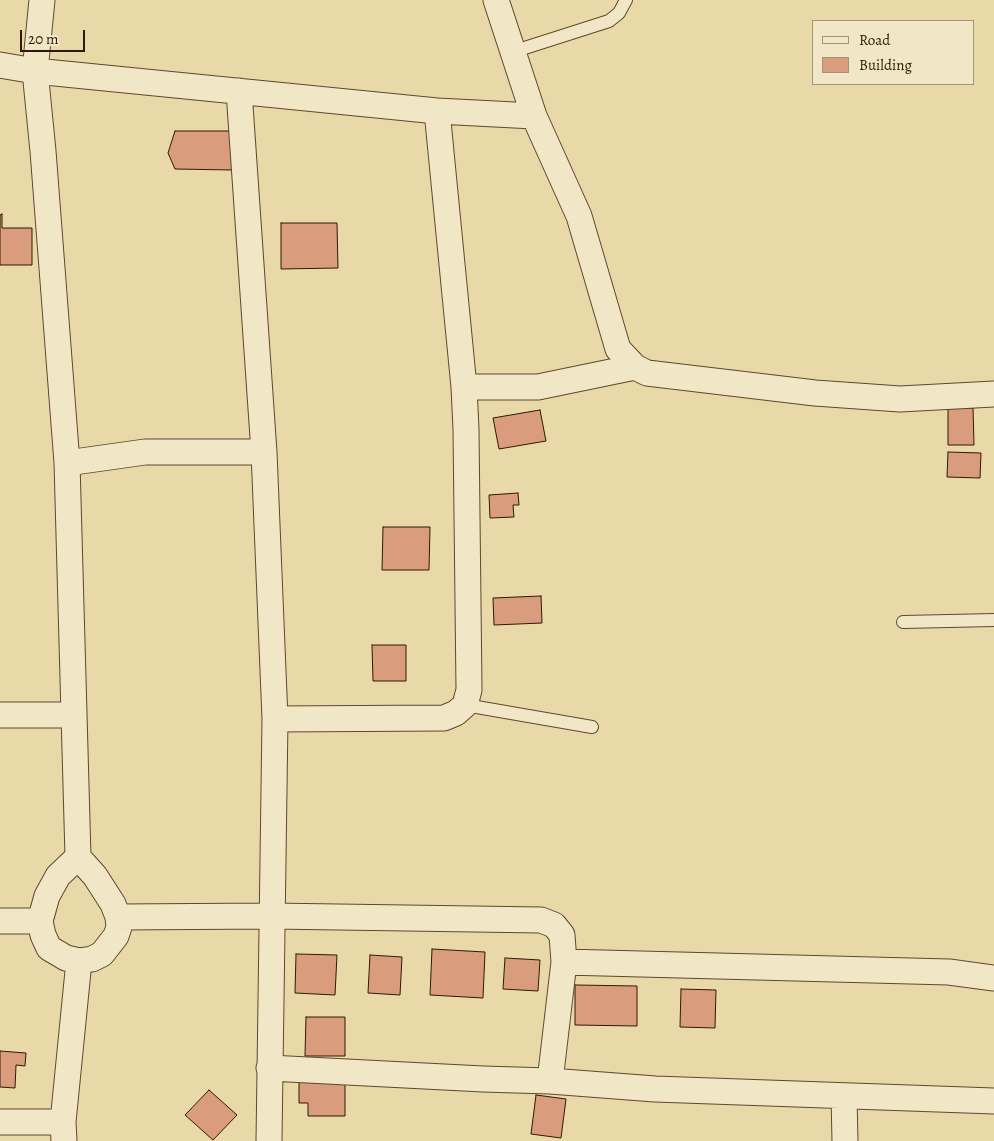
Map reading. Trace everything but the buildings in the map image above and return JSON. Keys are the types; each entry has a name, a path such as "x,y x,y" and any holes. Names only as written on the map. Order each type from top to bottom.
{"street":[{"path":"42,0 35,71 67,463 78,857 95,876 113,904 118,917 116,936 110,945 102,954 92,959 79,961 66,958 50,948 43,935 40,921 47,896 58,876 78,857"},
{"path":"496,0 534,116 579,216 618,349 635,367 647,373 815,393 900,398 994,394"},
{"path":"0,65 35,71 437,111 534,116"},
{"path":"238,91 264,452 275,719 269,1141"},
{"path":"275,719 444,718 456,713 465,705 468,690 466,429 464,387 437,111"},
{"path":"464,387 538,386 635,367"},
{"path":"67,463 145,452 264,452"},
{"path":"0,715 74,715"},
{"path":"118,917 271,916 541,920 554,925 562,935 564,962 550,1081"},
{"path":"0,921 40,921"},
{"path":"0,1122 64,1132 79,961"},
{"path":"564,962 948,972 994,978"},
{"path":"270,1068 550,1081 655,1089 994,1101"},
{"path":"844,1096 845,1141"}],"lane":[{"path":"512,52 609,20 619,13 626,0"},
{"path":"903,622 994,620"},
{"path":"465,705 592,727"}]}
